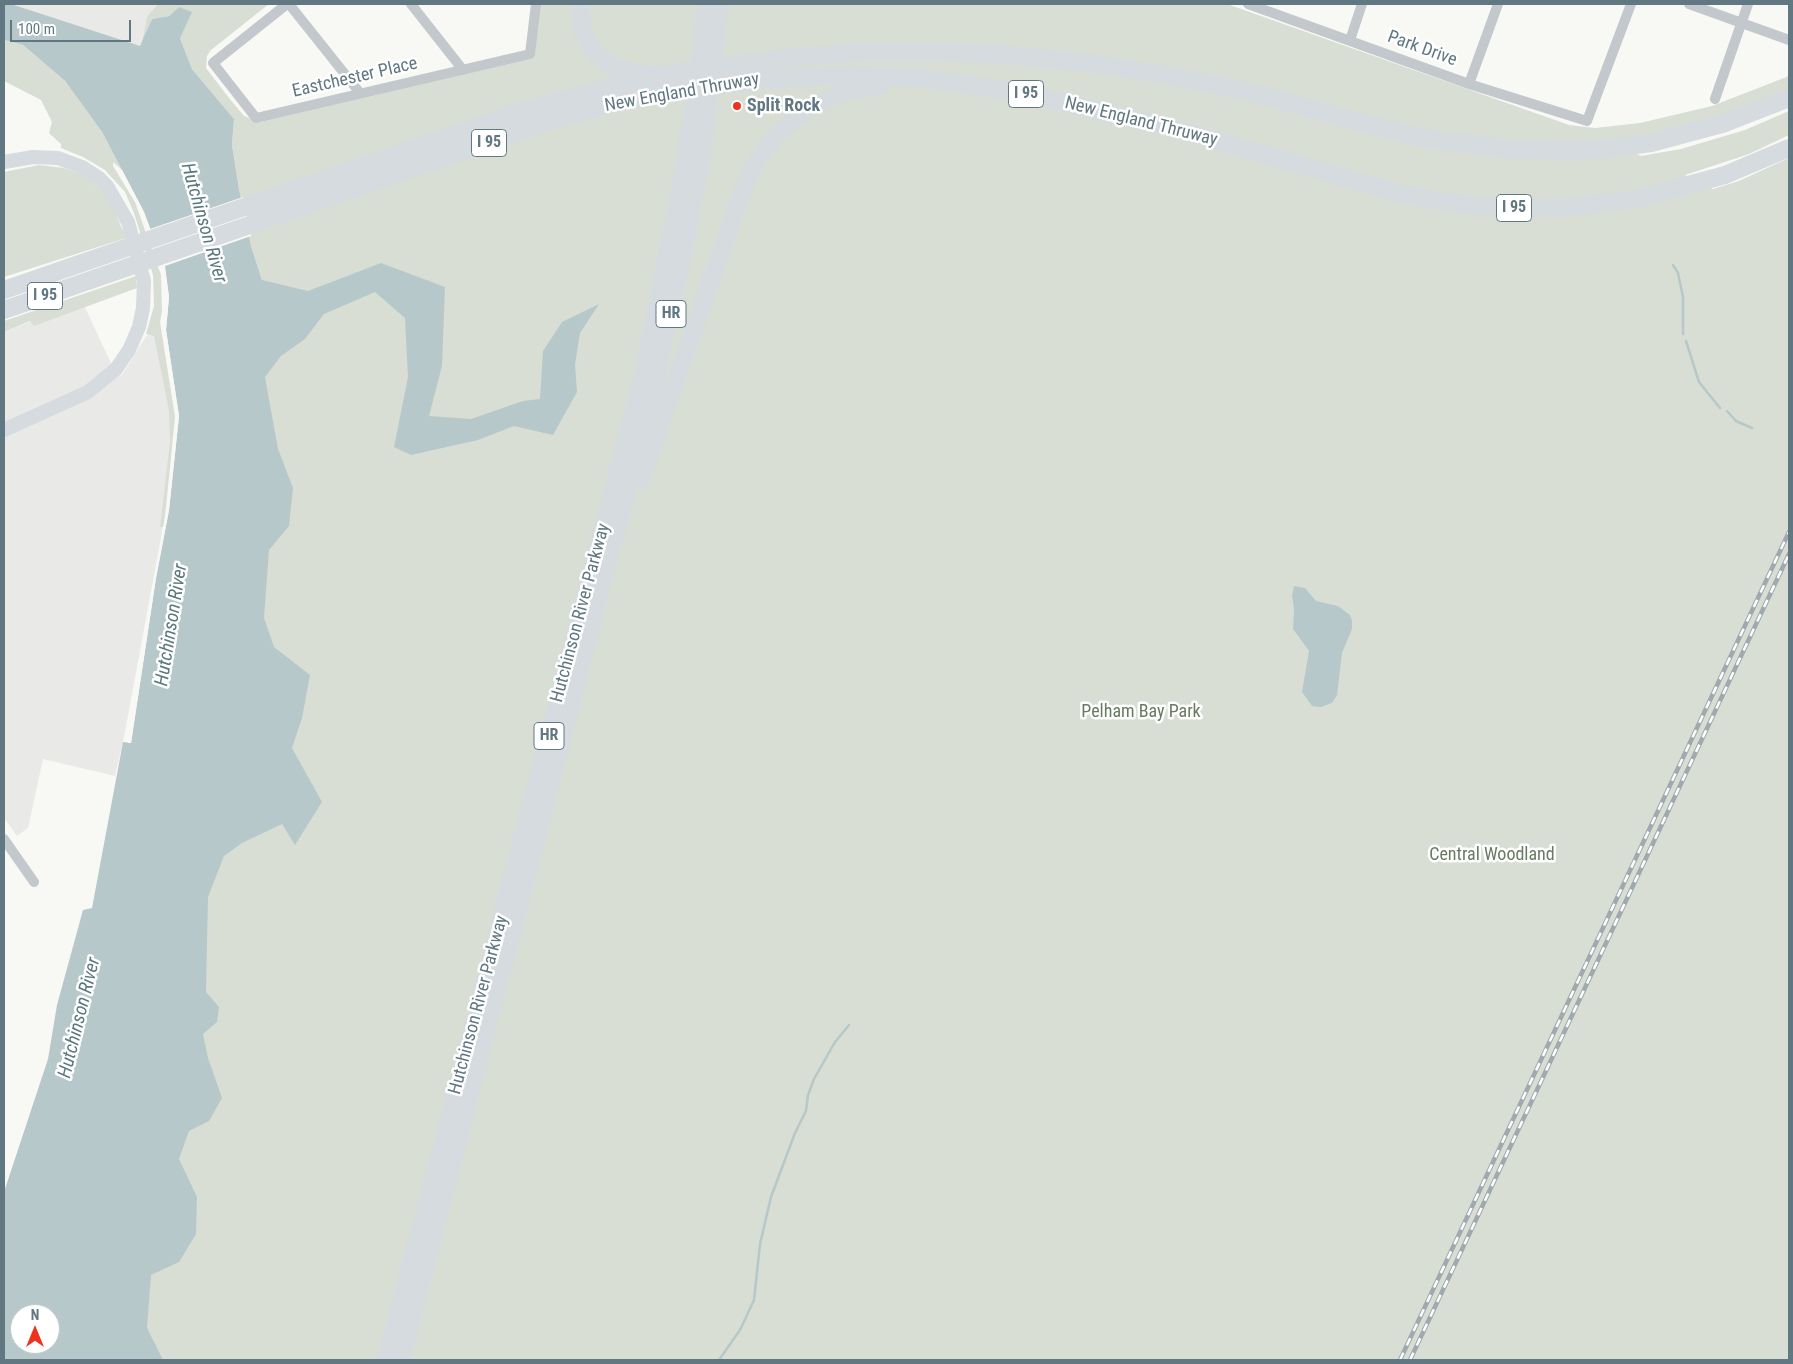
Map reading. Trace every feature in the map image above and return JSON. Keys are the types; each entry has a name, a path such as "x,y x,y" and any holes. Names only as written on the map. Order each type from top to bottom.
{"highway":[{"path":"580,4 583,33 594,52 613,67 652,76"},
{"path":"692,77 696,4"},
{"name":"Hutchinson River Parkway","path":"386,1360 633,413 672,236 692,77 706,4"},
{"name":"Hutchinson River Parkway","path":"401,1360 661,359 687,232 710,98 719,4"},
{"name":"New England Thruway","path":"4,310 86,282 519,112 652,76 692,77 726,64 835,53 970,53 1041,58 1116,67 1205,83 1290,102 1416,137 1476,146 1534,150 1607,149 1665,140 1722,124 1789,98"},
{"name":"New England Thruway","path":"4,290 80,264 559,118 636,98 675,91 790,77 846,75 922,79 997,88 1081,105 1180,130 1397,193 1442,202 1503,208 1561,208 1637,199 1725,175 1789,148"},
{"path":"620,520 638,489 741,195 760,156 773,138 794,119 829,98 866,86 922,79"}],"street":[{"name":"Eastchester Place","path":"288,4 213,63 256,118 530,54 536,4"},
{"path":"288,4 360,93"},
{"path":"411,4 463,70"},
{"name":"Park Drive","path":"1248,4 1469,84 1587,121 1632,4"},
{"path":"1350,40 1362,4"},
{"path":"1469,84 1498,4"},
{"path":"1689,4 1789,40"},
{"path":"1715,99 1748,4"},
{"path":"4,162 33,157 58,158 90,171 106,186 118,203 132,234 144,281 143,308 129,350 116,369 88,392 4,430"},
{"path":"4,839 34,882"}],"shaded area":[{"path":"11,4 158,4 147,16 141,47"},
{"path":"82,301 117,376 122,375 146,336 157,331 172,412 171,452 162,532 115,776 43,759 28,828 17,836 4,818 4,332"}],"green space":[{"name":"Pelham Bay Park","path":"158,4 269,4 211,50 207,56 206,68 244,116 260,122 529,58 538,4 1227,4 1569,125 1595,128 1640,123 1712,106 1789,76 1789,90 1733,114 1675,131 1610,142 1641,156 1681,149 1745,130 1789,111 1789,135 1749,154 1685,175 1713,189 1739,181 1789,158 1789,1360 100,1360 262,280 251,246 239,189 232,145 234,119 192,69 180,38 179,7 169,16 152,19 141,47 147,16"},
{"path":"4,40 23,45 65,81 102,132 122,170 113,162 113,166 135,202 161,275 162,311 160,322 175,417 164,527 160,527 170,442 169,410 154,336 146,334 154,306 153,275 134,213 125,192 105,170 83,157 61,148 61,144 49,133 52,122 41,100 4,81"},
{"path":"39,165 64,168 87,176 109,198 126,238 4,277 4,172"},
{"path":"136,276 137,288 34,326 30,321 4,332 4,321"}],"water":[{"name":"Hutchinson River","path":"4,4 11,4 140,46 152,19 169,16 179,7 192,12 180,38 192,69 234,119 232,145 239,189 251,246 262,280 308,291 381,263 445,287 442,366 429,416 471,419 523,401 540,399 543,351 562,322 599,304 580,333 575,365 577,392 553,435 514,426 478,440 411,455 394,447 408,377 405,318 375,292 324,314 305,339 281,356 265,377 278,449 293,488 289,526 269,550 264,618 274,647 310,675 302,718 292,748 322,802 295,845 282,824 242,843 224,856 208,897 206,992 219,1007 217,1022 203,1034 208,1058 222,1098 209,1121 189,1131 179,1159 197,1197 196,1234 179,1262 151,1275 147,1328 163,1360 4,1360 4,1192 48,1059 57,1005 83,910 92,908 123,742 131,743 156,578 169,510 179,416 166,330 169,297 165,268 144,212 102,132 65,81 23,45 4,40"},
{"path":"1294,586 1305,588 1316,601 1338,606 1350,615 1352,621 1352,629 1342,653 1337,695 1332,703 1321,707 1312,706 1302,692 1309,651 1293,629 1294,609 1292,595"}],"pier":[{"path":"116,165 122,170 144,212 150,229 243,197 251,236 165,266 169,297 166,330 179,416 169,510 156,578 131,743 128,743 166,510 177,416 164,330 166,297 163,268 142,213"}],"waterway":[{"path":"1673,265 1678,273 1683,297 1683,334"},
{"path":"1686,341 1699,382 1720,408"},
{"path":"1727,411 1736,421 1752,428"},
{"path":"719,1360 740,1330 754,1300 760,1244 771,1197 795,1133 806,1111 808,1095 814,1079 835,1042 849,1025"}],"railway":[{"path":"1400,1360 1789,532"},
{"path":"1410,1360 1789,554"}],"place":[{"name":"Split Rock","path":"737,106"}],"park label":[{"name":"Central Woodland","path":"1492,855"}]}
